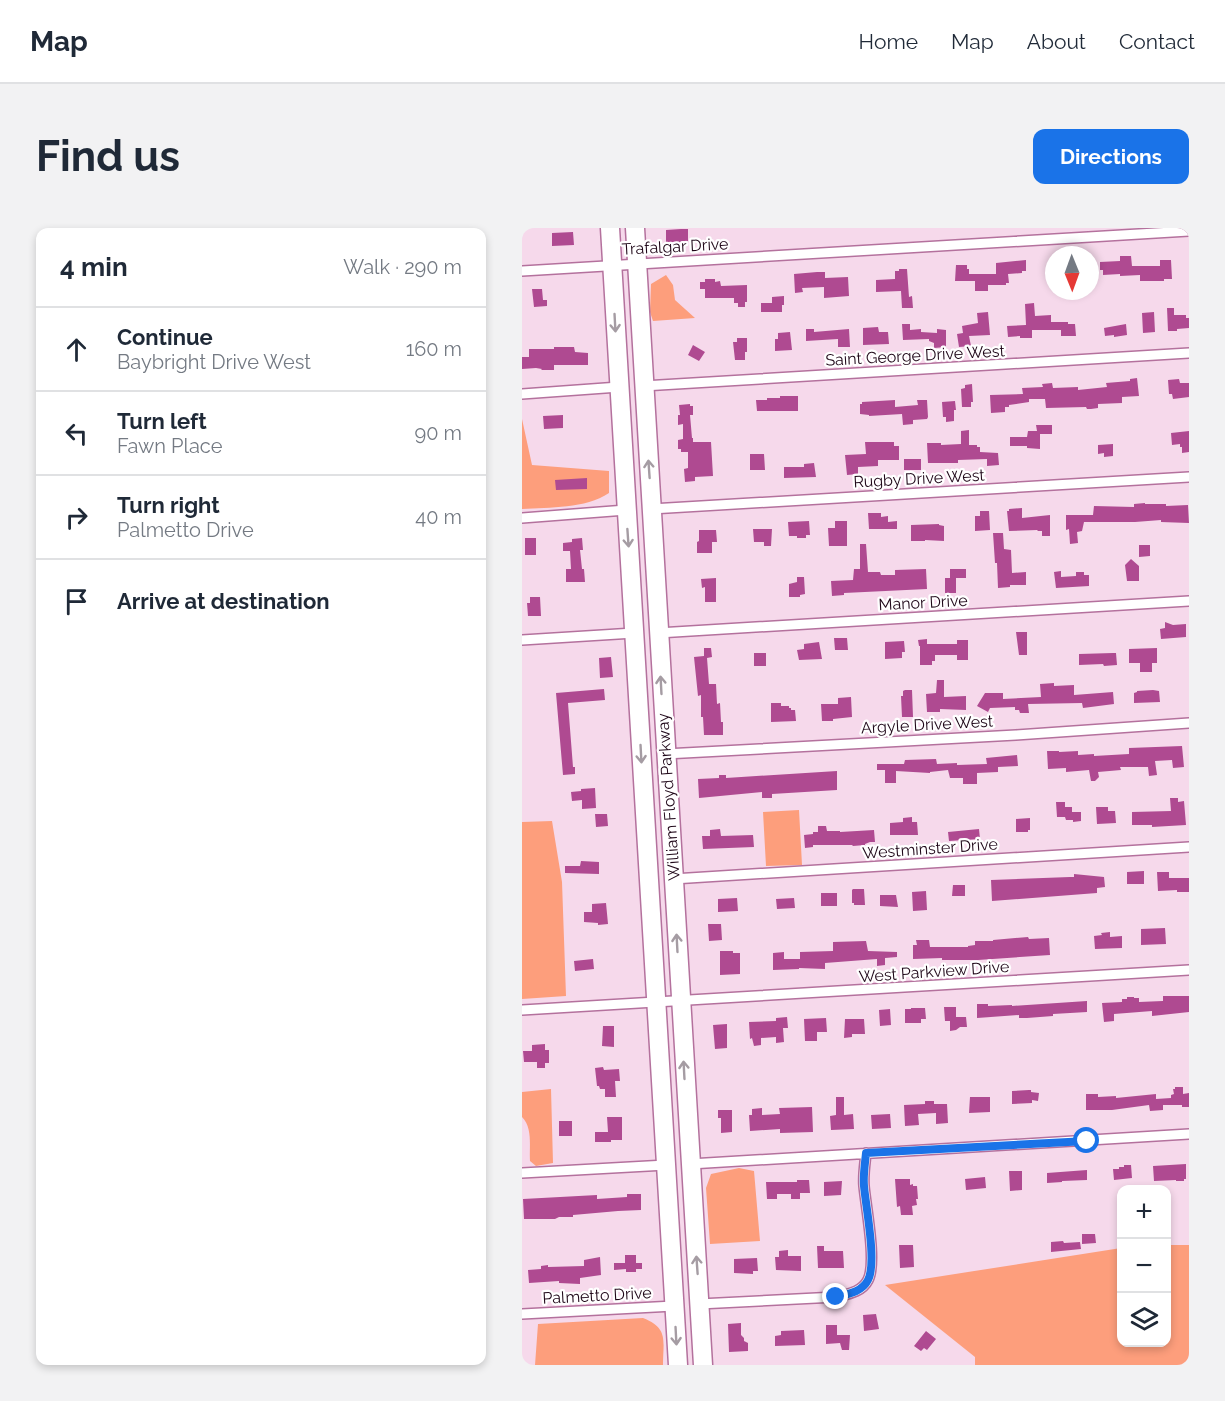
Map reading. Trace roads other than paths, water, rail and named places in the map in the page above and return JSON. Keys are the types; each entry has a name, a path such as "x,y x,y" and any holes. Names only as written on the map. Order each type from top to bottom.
{"highway":[{"name":"William Floyd Parkway","path":"610,228 678,1365"},
{"name":"William Floyd Parkway","path":"635,228 703,1365"}],"street":[{"name":"Trafalgar Drive","path":"522,271 1189,231"},
{"name":"Saint George Drive West","path":"643,386 1189,353"},
{"path":"522,394 619,387"},
{"name":"Rugby Drive West","path":"651,509 1189,477"},
{"path":"522,518 626,510"},
{"name":"Manor Drive","path":"658,633 1189,601"},
{"path":"522,640 634,633"},
{"name":"Argyle Drive West","path":"665,754 1189,723"},
{"name":"Westminster Drive","path":"674,879 1189,847"},
{"name":"West Parkview Drive","path":"522,1010 1189,970"},
{"path":"690,1164 1189,1134"},
{"path":"699,1304 836,1297 855,1293 867,1282 872,1269 864,1185 866,1153"},
{"path":"522,1173 666,1165"},
{"name":"Palmetto Drive","path":"522,1314 674,1306"}]}
